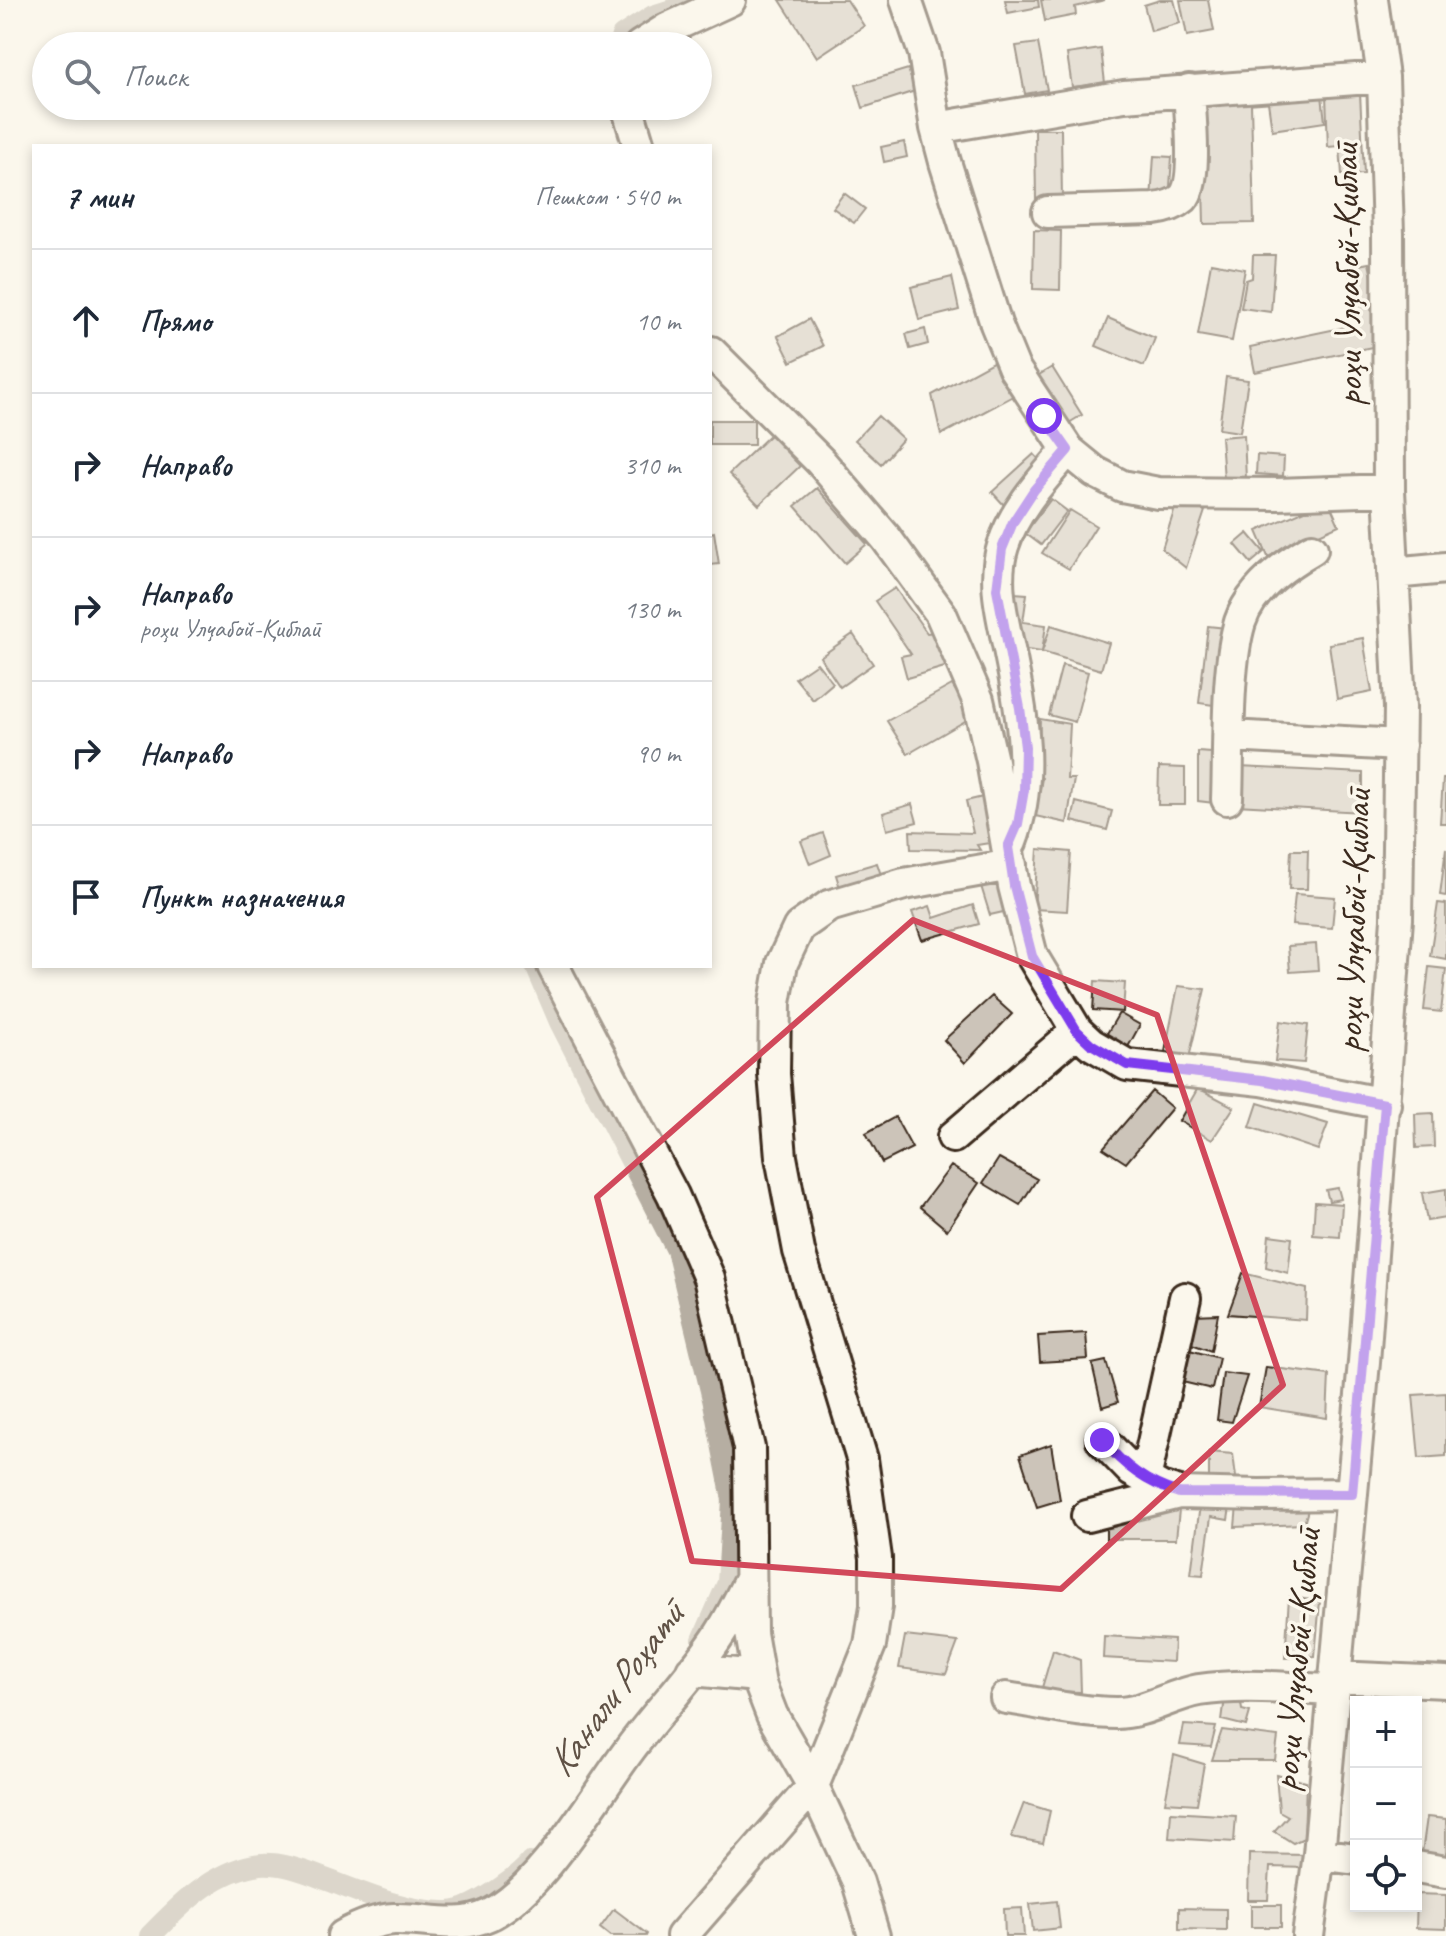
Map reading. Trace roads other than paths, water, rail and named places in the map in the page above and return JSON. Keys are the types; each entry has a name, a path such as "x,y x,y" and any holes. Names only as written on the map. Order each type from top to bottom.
{"street":[{"path":"662,32 730,0"},
{"path":"906,0 924,53 936,128 996,324 1014,368 1068,450 1095,472 1122,486 1158,493 1389,490"},
{"name":"роҳи Улҷабой-Қиблаӣ","path":"1308,1936 1319,1854 1352,1494 1385,1104 1397,919 1400,745 1389,490 1388,234 1383,77 1372,0"},
{"path":"936,128 1124,96 1383,77"},
{"path":"1048,212 1154,209 1167,207 1183,198 1191,177 1189,90"},
{"path":"631,120 638,144"},
{"path":"712,356 820,461 886,538 941,614 978,700 1022,923 1032,956 1077,1031 1091,1044 1127,1065 1262,1080 1385,1104"},
{"path":"1010,856 1024,790 1025,747 997,589 1002,549 1013,522 1034,490 1068,450"},
{"path":"1227,799 1235,649 1241,620 1268,581 1288,563 1312,549"},
{"path":"1393,573 1446,568"},
{"path":"1230,736 1400,745"},
{"path":"682,1936 813,1786 870,1645 876,1606 876,1558 862,1459 799,1251 781,1157 774,1074 775,1003 782,963 799,927 829,906 1010,856"},
{"path":"554,968 673,1195 709,1278 749,1448 752,1642 758,1676 772,1715 813,1786 858,1882 874,1936"},
{"path":"953,1137 1077,1031"},
{"path":"1145,1479 1185,1298"},
{"path":"1102,1440 1132,1471 1179,1493"},
{"path":"1087,1516 1179,1493 1352,1494"},
{"path":"343,1936 376,1921 391,1928 473,1922 514,1899 542,1870 630,1749 719,1637 751,1576"},
{"path":"692,1670 758,1676"},
{"path":"1006,1698 1118,1713 1195,1691 1225,1687 1446,1682"},
{"path":"1319,1854 1350,1858"},
{"path":"1422,1868 1446,1872"}],"waterway":[{"name":"Канали Роҳатӣ","path":"628,32 653,16 697,2"},
{"name":"Канали Роҳатӣ","path":"537,968 560,1022 677,1250 714,1403 733,1500 728,1583 703,1640"},
{"name":"Канали Роҳатӣ","path":"150,1936 184,1902 210,1883 254,1865 290,1867 401,1906 448,1912 462,1910 484,1899 514,1879 530,1863"}]}
